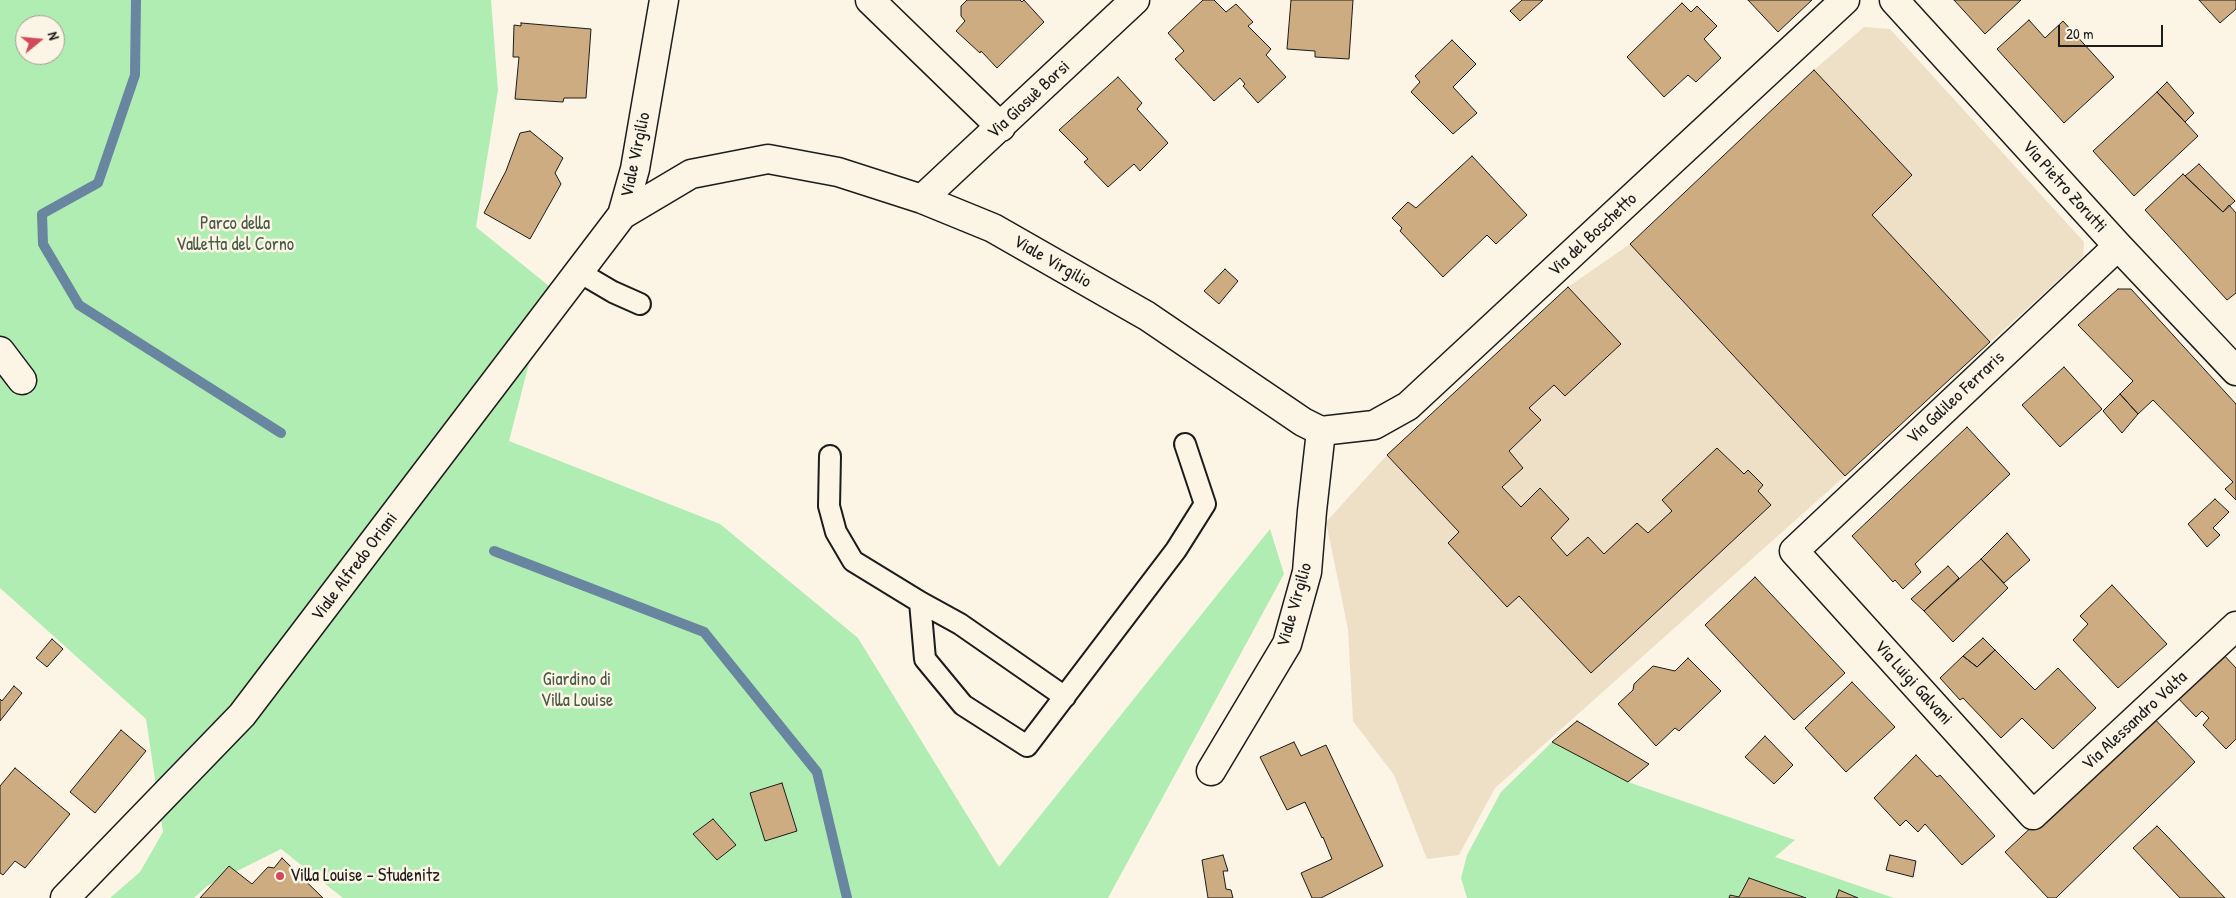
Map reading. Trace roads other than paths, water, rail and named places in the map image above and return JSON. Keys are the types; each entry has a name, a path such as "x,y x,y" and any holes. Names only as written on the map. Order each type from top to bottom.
{"street":[{"name":"Viale Virgilio","path":"622,215 635,169 664,0"},
{"path":"870,0 1001,127"},
{"name":"Via Giosuè Borsi","path":"922,199 1135,0"},
{"name":"Via del Boschetto","path":"1321,431 1374,425 1408,406 1845,0"},
{"name":"Via Pietro Zorutti","path":"1894,0 2118,246 2236,371"},
{"name":"Viale Virgilio","path":"622,215 691,174 768,159 838,172 922,199 993,228 1138,311 1303,422 1321,431 1307,572 1287,644 1211,771"},
{"name":"Viale Alfredo Oriani","path":"65,898 242,715 622,215"},
{"name":"Via Galileo Ferraris","path":"1794,551 2118,246"},
{"path":"0,351 22,380"},
{"name":"Via Luigi Galvani","path":"1794,551 2033,815"},
{"name":"Via Alessandro Volta","path":"2033,815 2236,626"}],"lane":[{"path":"579,272 613,292 640,304"},
{"path":"920,602 925,659 963,705 1027,746 1176,550 1205,504 1185,444"},
{"path":"830,456 829,506 836,532 853,561 960,624 1065,697"}],"waterway":[{"path":"136,0 135,75 98,183 42,214 43,244 79,305 281,433"},
{"path":"494,551 704,632 817,772 847,898"}],"place":[{"name":"Villa Louise - Studenitz","path":"280,876"}],"park label":[{"name":"Parco della Valletta del Corno","path":"235,234"},
{"name":"Giardino di Villa Louise","path":"577,690"}]}
